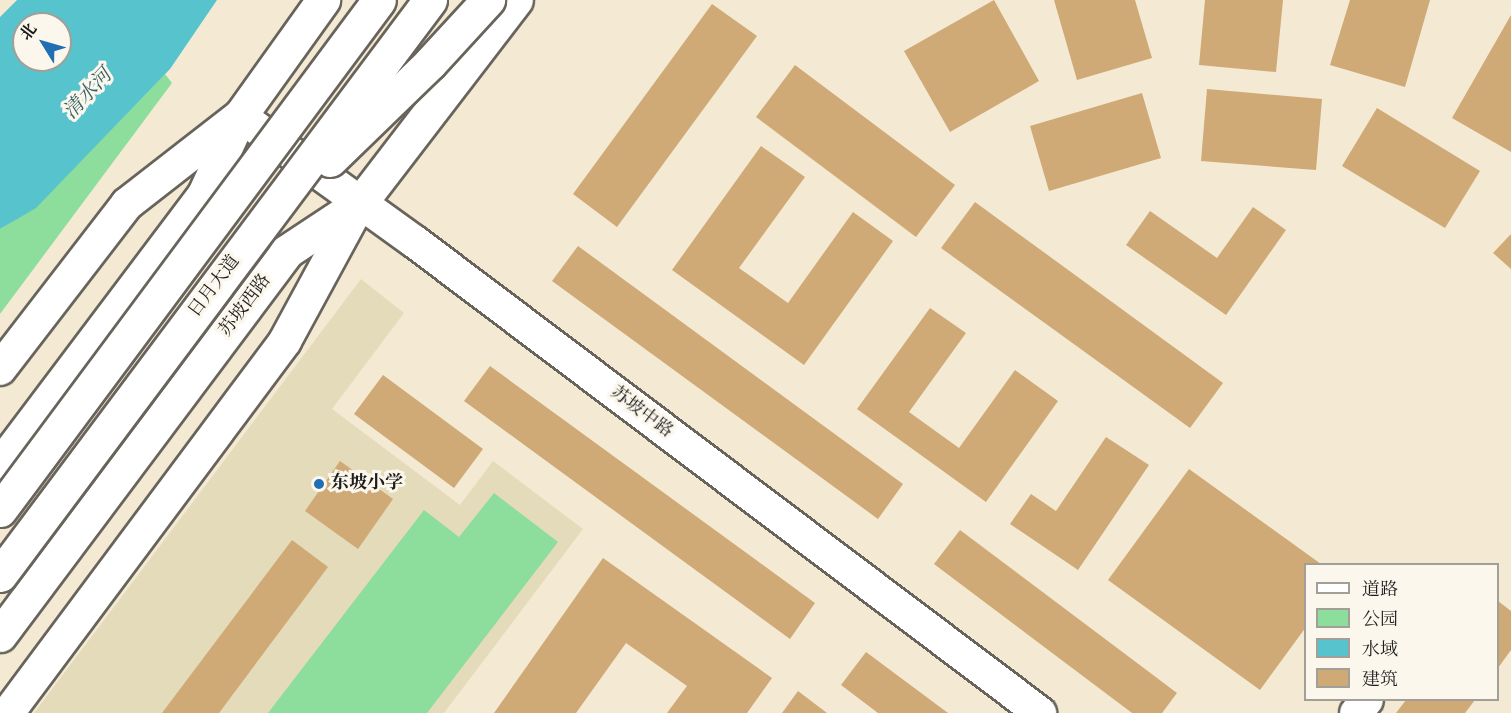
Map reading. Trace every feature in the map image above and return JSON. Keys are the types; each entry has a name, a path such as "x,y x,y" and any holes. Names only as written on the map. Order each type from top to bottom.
{"main road":[{"path":"0,465 204,194 240,116 323,0"},
{"path":"0,510 379,0"},
{"name":"日月大道","path":"0,575 430,0"},
{"path":"254,235 430,63 488,0"},
{"name":"苏坡西路","path":"0,635 286,252 360,203 516,0"}],"street":[{"name":"苏坡中路","path":"240,116 360,203 1040,713"},
{"path":"0,369 127,204 240,116"},
{"path":"8,713 285,341 360,203"},
{"path":"1356,713 1365,701"}],"shaded area":[{"name":"东坡小学","path":"361,279 404,313 332,409 460,505 493,461 583,529 444,713 34,713"}],"green space":[{"path":"165,74 172,83 0,314 0,229 36,207"},
{"path":"494,493 558,542 427,713 268,713 424,510 459,537"}],"water":[{"name":"清水河","path":"17,0 217,0 170,69 36,208 0,229 0,17"}],"building":[{"path":"994,0 1039,81 950,132 904,51"},
{"path":"1054,0 1135,0 1152,58 1077,80"},
{"path":"1205,0 1283,0 1276,72 1199,65"},
{"path":"1350,0 1430,0 1405,87 1330,65"},
{"path":"712,4 757,36 617,227 573,194"},
{"path":"1511,15 1511,152 1452,118"},
{"path":"795,65 955,185 916,237 756,117"},
{"path":"1207,89 1322,99 1316,170 1201,161"},
{"path":"1142,93 1161,158 1049,191 1030,126"},
{"path":"1377,108 1480,171 1445,228 1342,166"},
{"path":"761,146 805,177 739,268 788,303 853,212 893,241 804,365 672,270"},
{"path":"975,202 1223,383 1190,428 941,248"},
{"path":"1253,207 1286,230 1226,315 1126,245 1150,211 1217,258"},
{"path":"1511,234 1511,269 1493,253"},
{"path":"578,246 903,484 878,519 552,281"},
{"path":"930,308 966,333 909,412 959,448 1015,370 1058,401 986,502 857,409"},
{"path":"490,366 815,603 790,639 464,401"},
{"path":"383,375 483,449 454,488 354,414"},
{"path":"1106,437 1149,465 1078,570 1010,524 1031,494 1056,511"},
{"path":"340,461 393,499 358,549 305,511"},
{"path":"1189,469 1320,563 1304,563 1304,630 1260,690 1108,580"},
{"path":"960,530 1177,693 1162,713 1132,713 934,564"},
{"path":"292,540 328,567 219,713 162,713"},
{"path":"603,558 772,678 747,713 667,713 687,686 626,643 576,713 494,713"},
{"path":"1499,602 1511,611 1511,650 1499,667"},
{"path":"866,652 948,713 878,713 841,685"},
{"path":"798,691 827,713 782,713"},
{"path":"1405,701 1474,701 1465,713 1396,713"}],"place":[{"name":"东坡小学","path":"319,484"}]}
